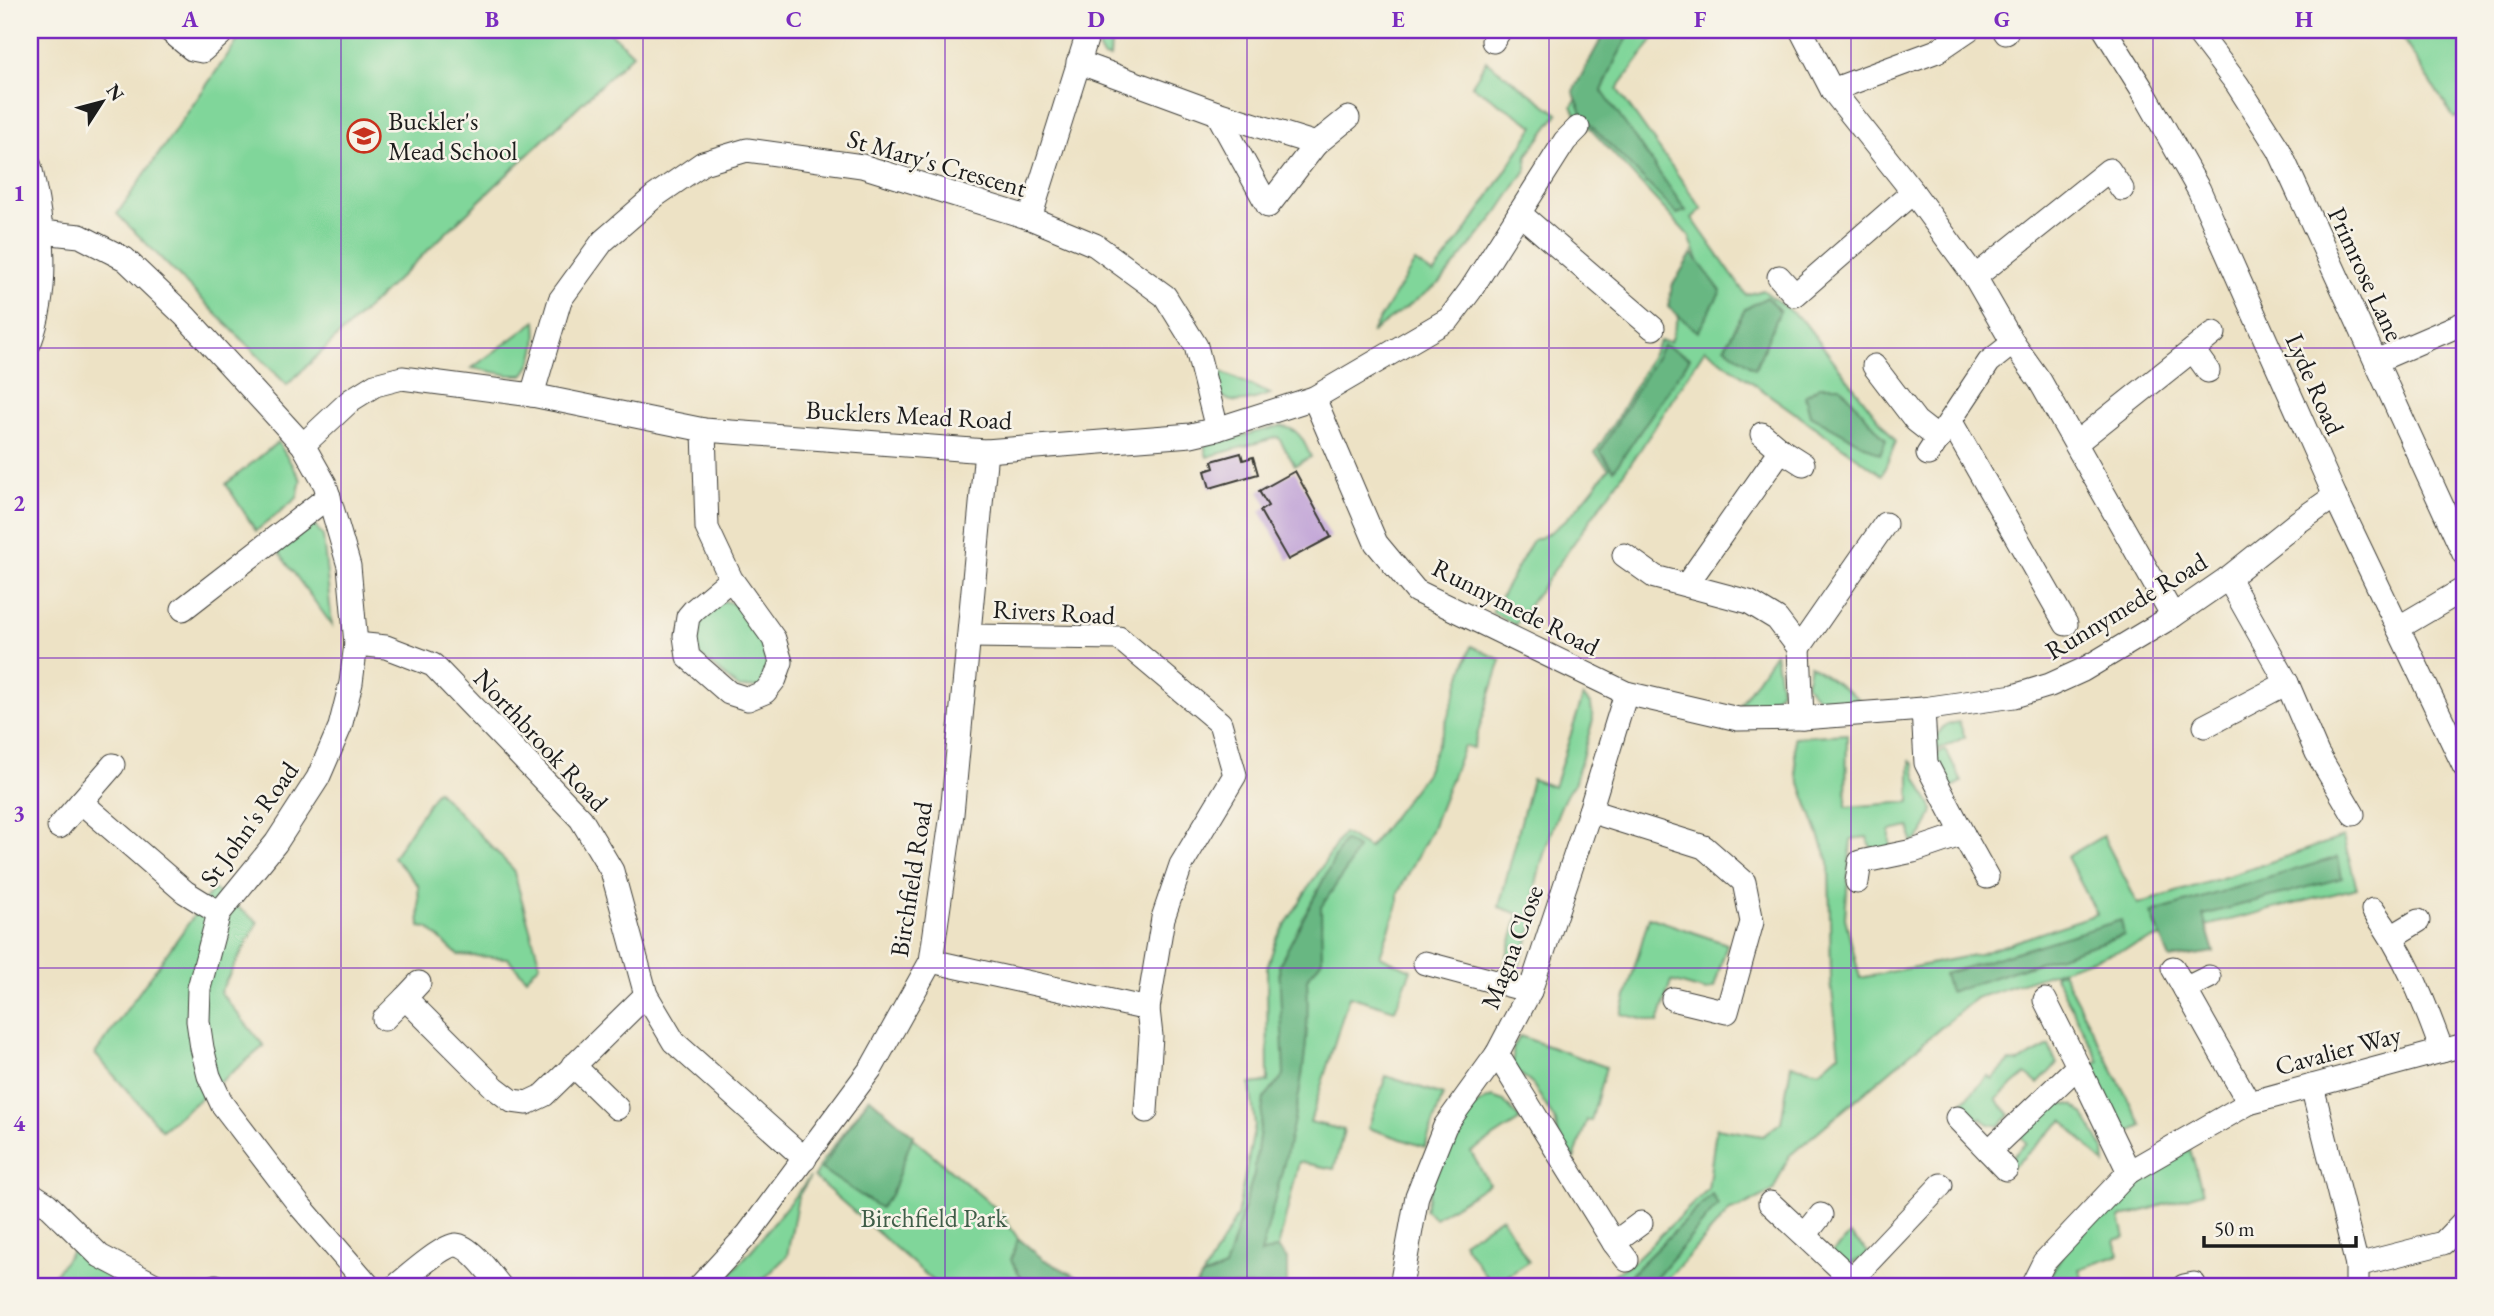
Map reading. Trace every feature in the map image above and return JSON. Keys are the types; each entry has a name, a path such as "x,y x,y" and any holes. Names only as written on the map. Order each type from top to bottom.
{"street":[{"path":"169,30 191,49 202,51 220,35 220,30"},
{"path":"1030,219 1089,30"},
{"path":"1801,30 1832,90 1975,276 2013,343 2076,443 2173,616"},
{"path":"1832,90 1937,51 1968,30"},
{"name":"Lyde Road","path":"2105,30 2199,190 2335,496 2464,766"},
{"name":"Primrose Lane","path":"2196,30 2237,84 2279,150 2464,554"},
{"path":"1078,62 1217,113 1316,144"},
{"path":"1217,113 1268,206 1316,144 1348,118"},
{"name":"Bucklers Mead Road","path":"303,445 351,401 375,385 402,378 532,396 704,430 986,451 1191,435 1217,429 1314,398 1449,319 1470,291 1566,141 1578,128"},
{"name":"St Mary's Crescent","path":"532,396 560,300 603,241 655,196 703,163 747,150 862,166 1030,219 1095,245 1165,296 1196,346 1217,429"},
{"path":"30,166 38,200 43,285 37,322 30,342"},
{"path":"1975,276 2109,170 2122,189"},
{"path":"1779,277 1795,295 1913,192"},
{"path":"1519,214 1653,328"},
{"name":"St John's Road","path":"41,232 80,236 125,259 185,316 303,445 326,484 349,566 356,645 351,683 340,727 318,778 276,843 219,913 199,988 198,1021 209,1076 222,1104 300,1206 369,1286"},
{"path":"2376,361 2464,323"},
{"path":"2076,443 2214,333"},
{"path":"1939,438 1989,362 2013,343"},
{"path":"2193,350 2208,371"},
{"path":"1874,366 1916,421 1939,438 2066,624"},
{"name":"Runnymede Road","path":"1314,398 1376,543 1416,591 1626,693 1738,719 1802,718 1923,709 2014,696 2050,685 2084,670 2173,616 2228,578 2335,496"},
{"path":"704,430 707,528 731,579 774,639 781,662 775,679 765,692 748,699 729,694 688,657 685,636 688,618 694,610 731,579"},
{"path":"1762,434 1803,464"},
{"path":"1687,584 1781,450"},
{"name":"Birchfield Road","path":"700,1286 748,1234 872,1067 931,961 952,814 986,451"},
{"path":"183,609 329,496"},
{"path":"1799,648 1885,524"},
{"path":"1624,555 1656,577 1749,602 1777,619 1799,648 1802,718"},
{"path":"2228,578 2287,683 2317,753 2353,814"},
{"path":"2398,628 2464,589"},
{"name":"Rivers Road","path":"970,636 1119,638 1220,723 1235,775 1181,865 1163,918 1148,1009 1150,1036 1146,1111"},
{"name":"Northbrook Road","path":"356,645 386,647 433,665 581,819 612,871 646,995 674,1042 805,1158"},
{"path":"2205,726 2287,683"},
{"name":"Magna Close","path":"1401,1286 1417,1196 1445,1126 1497,1054 1530,991 1626,693"},
{"path":"1923,709 1926,763 1987,877"},
{"path":"59,827 113,765"},
{"path":"81,802 185,892 219,913"},
{"path":"1590,811 1704,847 1744,882 1752,922 1727,1012 1673,999"},
{"path":"1859,863 1913,852 1963,834"},
{"name":"Cavalier Way","path":"2374,909 2393,936 2422,994 2442,1051"},
{"path":"2393,936 2418,922"},
{"path":"931,961 1148,1009"},
{"path":"1425,962 1530,991"},
{"name":"Cavalier Way","path":"2173,968 2249,1103"},
{"path":"2185,989 2209,978"},
{"path":"384,1019 412,991 495,1088 512,1101 527,1103 544,1095 646,995"},
{"path":"2045,1000 2129,1172"},
{"name":"Cavalier Way","path":"2032,1286 2044,1262 2129,1172 2249,1103 2464,1045"},
{"path":"1497,1054 1621,1251 1641,1223"},
{"path":"573,1065 617,1108"},
{"path":"1989,1151 2078,1066"},
{"path":"2312,1086 2357,1276 2444,1243 2464,1220"},
{"path":"1957,1118 2006,1169"},
{"path":"1770,1203 1855,1283 1941,1185"},
{"path":"30,1193 47,1204 100,1256 157,1286"},
{"path":"1805,1234 1821,1215"},
{"path":"396,1286 446,1248 456,1245 467,1249 500,1286"}],"green space":[{"name":"Buckler's Mead School","path":"245,30 608,30 633,54 287,385 117,214"},
{"path":"1096,30 1120,30 1111,44 1110,58 1103,57 1099,50"},
{"path":"1606,30 1632,30 1602,91 1686,211 1677,214 1584,118 1573,91"},
{"path":"1617,30 1660,30 1617,89 1702,209 1692,218 1746,295 1763,290 1804,322 1896,442 1882,475 1705,349 1638,453 1515,625 1492,612 1533,540 1544,536 1565,520 1609,468 1595,453 1660,341 1670,342 1698,260 1689,236 1586,124 1581,124 1572,106"},
{"path":"2397,30 2464,30 2464,114 2454,118"},
{"path":"1486,61 1558,114 1527,155 1526,170 1498,212 1441,282 1371,333 1415,262 1433,274 1486,202 1534,126 1472,86"},
{"path":"1692,253 1721,291 1698,332 1668,307 1672,286"},
{"path":"1767,297 1780,311 1755,369 1725,347 1745,309"},
{"path":"536,321 535,350 523,375 472,368"},
{"path":"1663,345 1690,358 1614,470 1600,452"},
{"path":"1208,366 1270,394 1246,401 1229,400 1217,390"},
{"path":"1820,386 1840,386 1886,440 1880,454 1810,415 1805,396"},
{"path":"1281,426 1297,433 1311,457 1295,465 1278,437 1207,457 1204,445"},
{"path":"278,442 301,480 297,498 256,531 226,484"},
{"path":"300,521 313,523 323,536 332,625 273,545"},
{"path":"725,601 737,605 774,658 760,687 739,688 696,652 690,634 711,604"},
{"path":"1471,646 1501,660 1473,748 1464,746 1430,833 1398,893 1398,904 1380,956 1411,970 1395,1010 1349,996 1310,1122 1344,1130 1334,1169 1299,1162 1278,1248 1202,1277 1237,1216 1255,1125 1250,1084 1268,1082 1267,968 1277,938 1343,833 1369,848 1426,773"},
{"path":"1775,653 1781,690 1764,705 1740,705"},
{"path":"1810,665 1861,700 1830,702 1818,697 1806,684"},
{"path":"1583,696 1591,705 1593,720 1574,785 1556,817 1535,891 1535,918 1516,974 1512,976 1502,973 1519,914 1499,907 1532,779 1554,787"},
{"path":"1959,722 1965,737 1934,752 1939,732 1948,725"},
{"path":"1847,734 1846,807 1910,802 1910,761 1914,764 1916,776 1933,810 1923,833 1912,843 1910,827 1890,831 1890,848 1877,851 1870,846 1867,837 1851,839 1845,918 1860,978 1979,954 2097,914 2067,857 2103,836 2138,904 2343,837 2357,888 2158,938 1976,998 1789,1156 1773,1191 1740,1208 1730,1210 1661,1286 1595,1286 1633,1262 1708,1189 1716,1128 1763,1136 1781,1122 1791,1065 1820,1071 1839,1054 1831,981 1829,862 1796,773 1794,737"},
{"path":"1946,750 1962,782 1943,792 1931,757"},
{"path":"437,790 513,869 540,964 526,978 507,958 458,955 428,928 420,927 418,885 393,857"},
{"path":"1344,840 1357,848 1348,867 1321,907 1322,960 1307,979 1308,1014 1301,1084 1261,1254 1278,1248 1287,1259 1287,1286 1195,1286 1202,1277 1225,1268 1254,1174 1264,1098 1284,1075 1279,965"},
{"path":"2338,857 2342,878 2203,915 2214,952 2170,959 2151,913"},
{"path":"213,889 258,922 220,992 264,1046 162,1130 95,1054"},
{"path":"1649,917 1727,944 1714,988 1706,991 1671,981 1658,1023 1621,1014"},
{"path":"2121,920 2124,935 1949,992 1944,974"},
{"path":"2062,972 2142,1126 2125,1134 2119,1129 2086,1067 2099,1061 2054,974"},
{"path":"1520,1036 1606,1067 1591,1121 1587,1120 1574,1159 1557,1133 1556,1122 1533,1085 1518,1072 1513,1063 1513,1048"},
{"path":"2049,1046 2057,1064 2038,1084 2026,1074 1996,1099 2010,1115 1999,1126 1989,1124 1981,1117 1974,1123 1958,1107 1988,1076 1992,1079 2010,1061 2019,1062"},
{"path":"1386,1076 1443,1095 1425,1147 1368,1128"},
{"path":"869,1097 913,1135 891,1195 880,1208 821,1169"},
{"path":"1492,1097 1504,1101 1520,1120 1471,1152 1489,1184 1435,1218 1425,1210 1446,1144 1465,1115"},
{"name":"Birchfield Park","path":"868,1100 1000,1212 1036,1265 1059,1286 939,1286 814,1177 821,1163"},
{"path":"2045,1104 2074,1105 2084,1115 2104,1149 2105,1165 2063,1120 2010,1170 2005,1164 2026,1143 2016,1130"},
{"path":"2190,1149 2203,1193 2120,1218 2125,1237 2115,1240 2119,1255 2079,1269 2085,1286 2043,1286 2067,1249 2094,1220 2140,1182"},
{"path":"810,1177 798,1197 787,1256 757,1286 720,1286 754,1247"},
{"path":"1712,1194 1718,1205 1650,1285 1619,1286"},
{"path":"1502,1217 1529,1262 1492,1286 1463,1242"},
{"path":"1850,1235 1870,1254 1843,1268 1830,1254"},
{"path":"1018,1238 1043,1259 1094,1286 1026,1286 1011,1260"},
{"path":"75,1247 85,1258 111,1275 106,1286 46,1286"}],"building":[{"path":"1241,453 1243,460 1253,457 1258,474 1210,488 1205,471 1214,468 1212,461"},
{"path":"1295,471 1331,537 1288,560 1260,511 1268,506 1259,491"}],"place":[{"name":"Buckler's Mead School","path":"364,136"}]}
